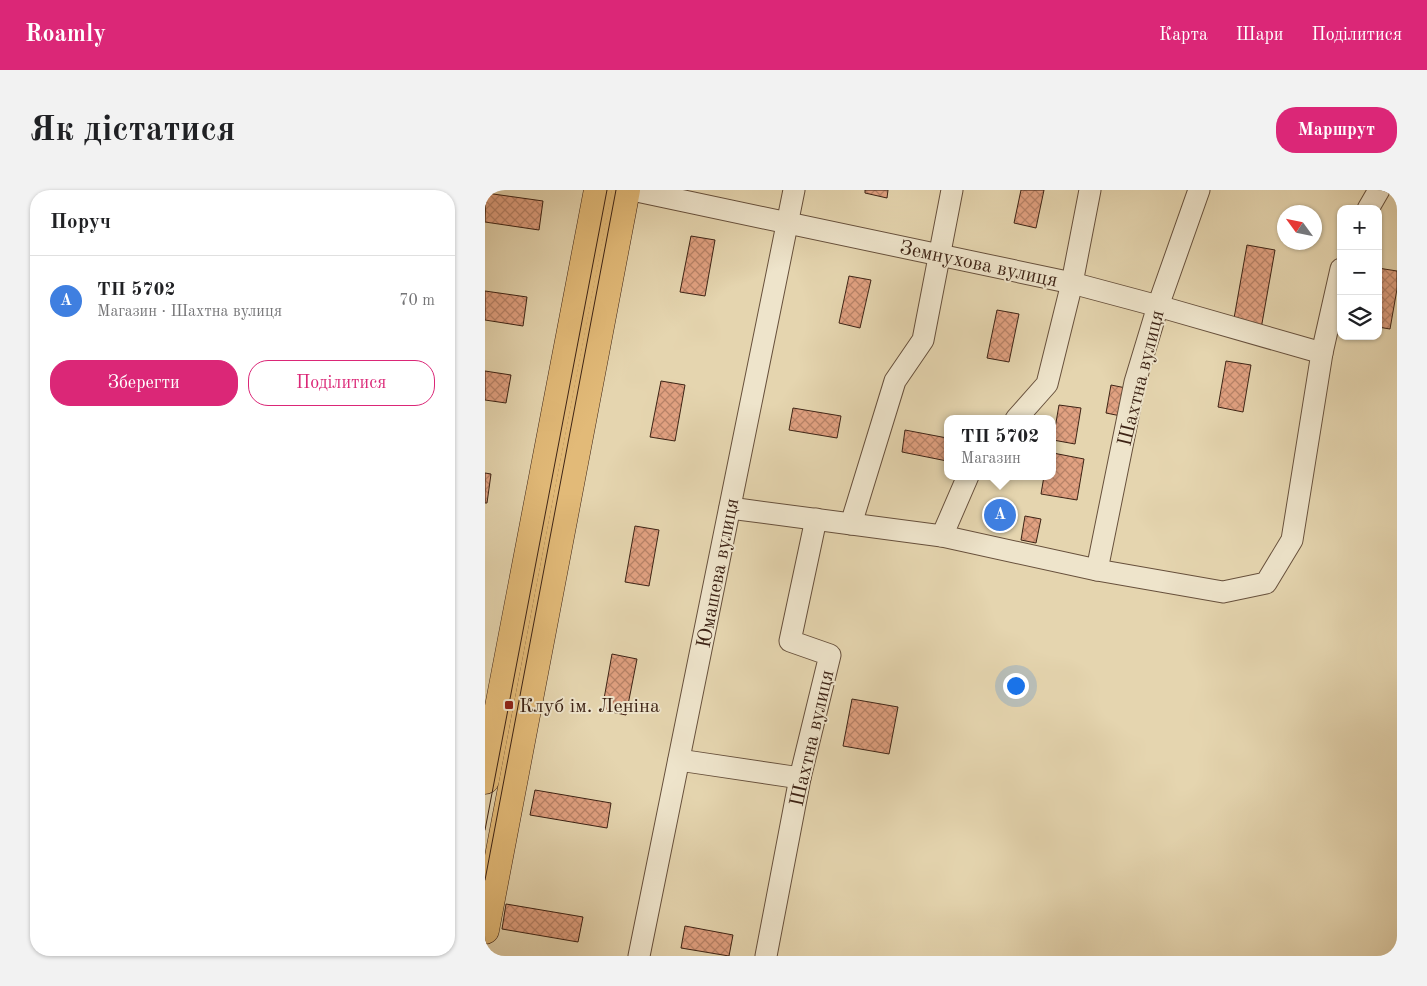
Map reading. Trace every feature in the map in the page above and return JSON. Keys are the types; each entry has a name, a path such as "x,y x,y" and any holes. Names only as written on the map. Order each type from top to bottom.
{"main road":[{"path":"485,780 598,190"},
{"path":"485,930 626,190"}],"street":[{"name":"Земнухова вулиця","path":"632,190 1072,283 1322,353"},
{"name":"Юмашева вулиця","path":"639,956 795,190"},
{"path":"851,524 895,381 923,340 952,190"},
{"path":"1020,415 1047,384 1072,283 1090,190"},
{"name":"Шахтна вулиця","path":"1097,570 1135,382 1158,306 1199,190"},
{"path":"1370,205 1379,190"},
{"path":"730,508 942,536 1097,570 1223,592 1266,583 1292,540 1322,353 1337,287"},
{"path":"942,536 966,480"},
{"name":"Шахтна вулиця","path":"767,956 800,778 831,655 790,641 816,519"},
{"path":"679,760 800,778"}],"building":[{"path":"865,190 888,190 887,198 865,193"},
{"path":"1021,190 1044,190 1036,228 1014,223"},
{"path":"486,193 543,201 539,230 485,222"},
{"path":"691,236 715,240 705,296 680,292"},
{"path":"1247,245 1275,250 1261,329 1233,324"},
{"path":"1382,269 1397,271 1397,289 1390,329 1382,328"},
{"path":"849,276 871,280 860,328 839,323"},
{"path":"485,291 527,297 523,326 485,320"},
{"path":"997,310 1019,314 1009,362 987,358"},
{"path":"1226,361 1251,365 1243,412 1218,407"},
{"path":"485,371 511,375 506,403 485,400"},
{"path":"661,381 685,385 675,441 650,437"},
{"path":"1111,385 1126,388 1121,416 1106,413"},
{"path":"1059,405 1081,408 1075,444 1056,441 1056,422"},
{"path":"793,408 841,416 837,438 789,430"},
{"path":"905,430 944,437 944,460 902,452"},
{"path":"1056,454 1084,459 1077,500 1041,494 1043,480 1056,480"},
{"path":"485,473 491,474 487,503 485,503"},
{"path":"1025,516 1041,519 1036,543 1021,540"},
{"path":"635,526 659,530 649,586 625,582"},
{"path":"612,654 637,659 626,715 602,710"},
{"path":"852,699 898,707 889,754 843,746"},
{"path":"535,790 611,803 607,828 530,815"},
{"path":"506,904 583,917 578,942 502,929"},
{"path":"685,926 733,935 729,956 681,948"}],"tram line":[{"path":"485,830 607,190"},
{"path":"485,880 616,190"}],"place":[{"name":"ТП 5702","path":"1000,515"},
{"name":"Клуб ім. Леніна","path":"509,705"}]}
